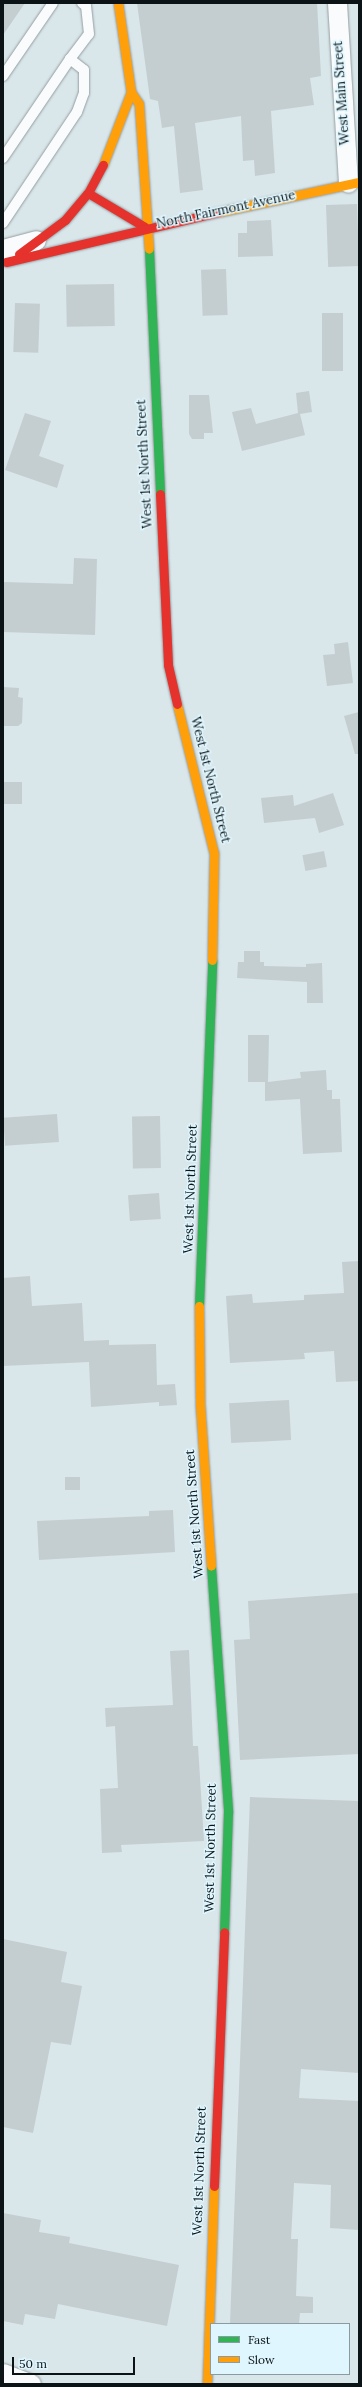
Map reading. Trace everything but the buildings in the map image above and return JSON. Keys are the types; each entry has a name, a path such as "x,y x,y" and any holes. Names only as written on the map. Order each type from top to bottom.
{"street":[{"name":"West 1st North Street","path":"118,3 131,92 139,104 168,665 214,853 210,1064 199,1313 200,1404 228,1812 207,2384"},
{"name":"West Main Street","path":"337,3 354,182"},
{"path":"4,259 45,237 88,193 100,173 131,92"},
{"name":"North Fairmont Avenue","path":"88,193 145,227 354,182"},
{"path":"4,259 124,236 145,227"},
{"path":"3,2373 31,2384"}],"lane":[{"path":"3,76 53,3"},
{"path":"3,158 70,59 89,34 86,6 82,3"},
{"path":"3,223 77,112 84,93 84,70 70,59"}],"traffic: fast":[{"path":"149,249 160,494"},
{"path":"199,1306 212,960"},
{"path":"211,1566 228,1812 224,1932"}],"traffic: slow":[{"path":"118,3 131,92 139,104 149,249"},
{"path":"103,165 131,92"},
{"path":"219,212 359,182"},
{"path":"177,704 214,853 212,960"},
{"path":"199,1306 200,1404 211,1566"},
{"path":"207,2384 214,2186"}],"traffic: jam":[{"path":"19,254 65,220 88,193 103,165"},
{"path":"88,193 145,227"},
{"path":"6,262 219,212"},
{"path":"160,494 168,665 177,704"},
{"path":"214,2186 224,1932"}]}
